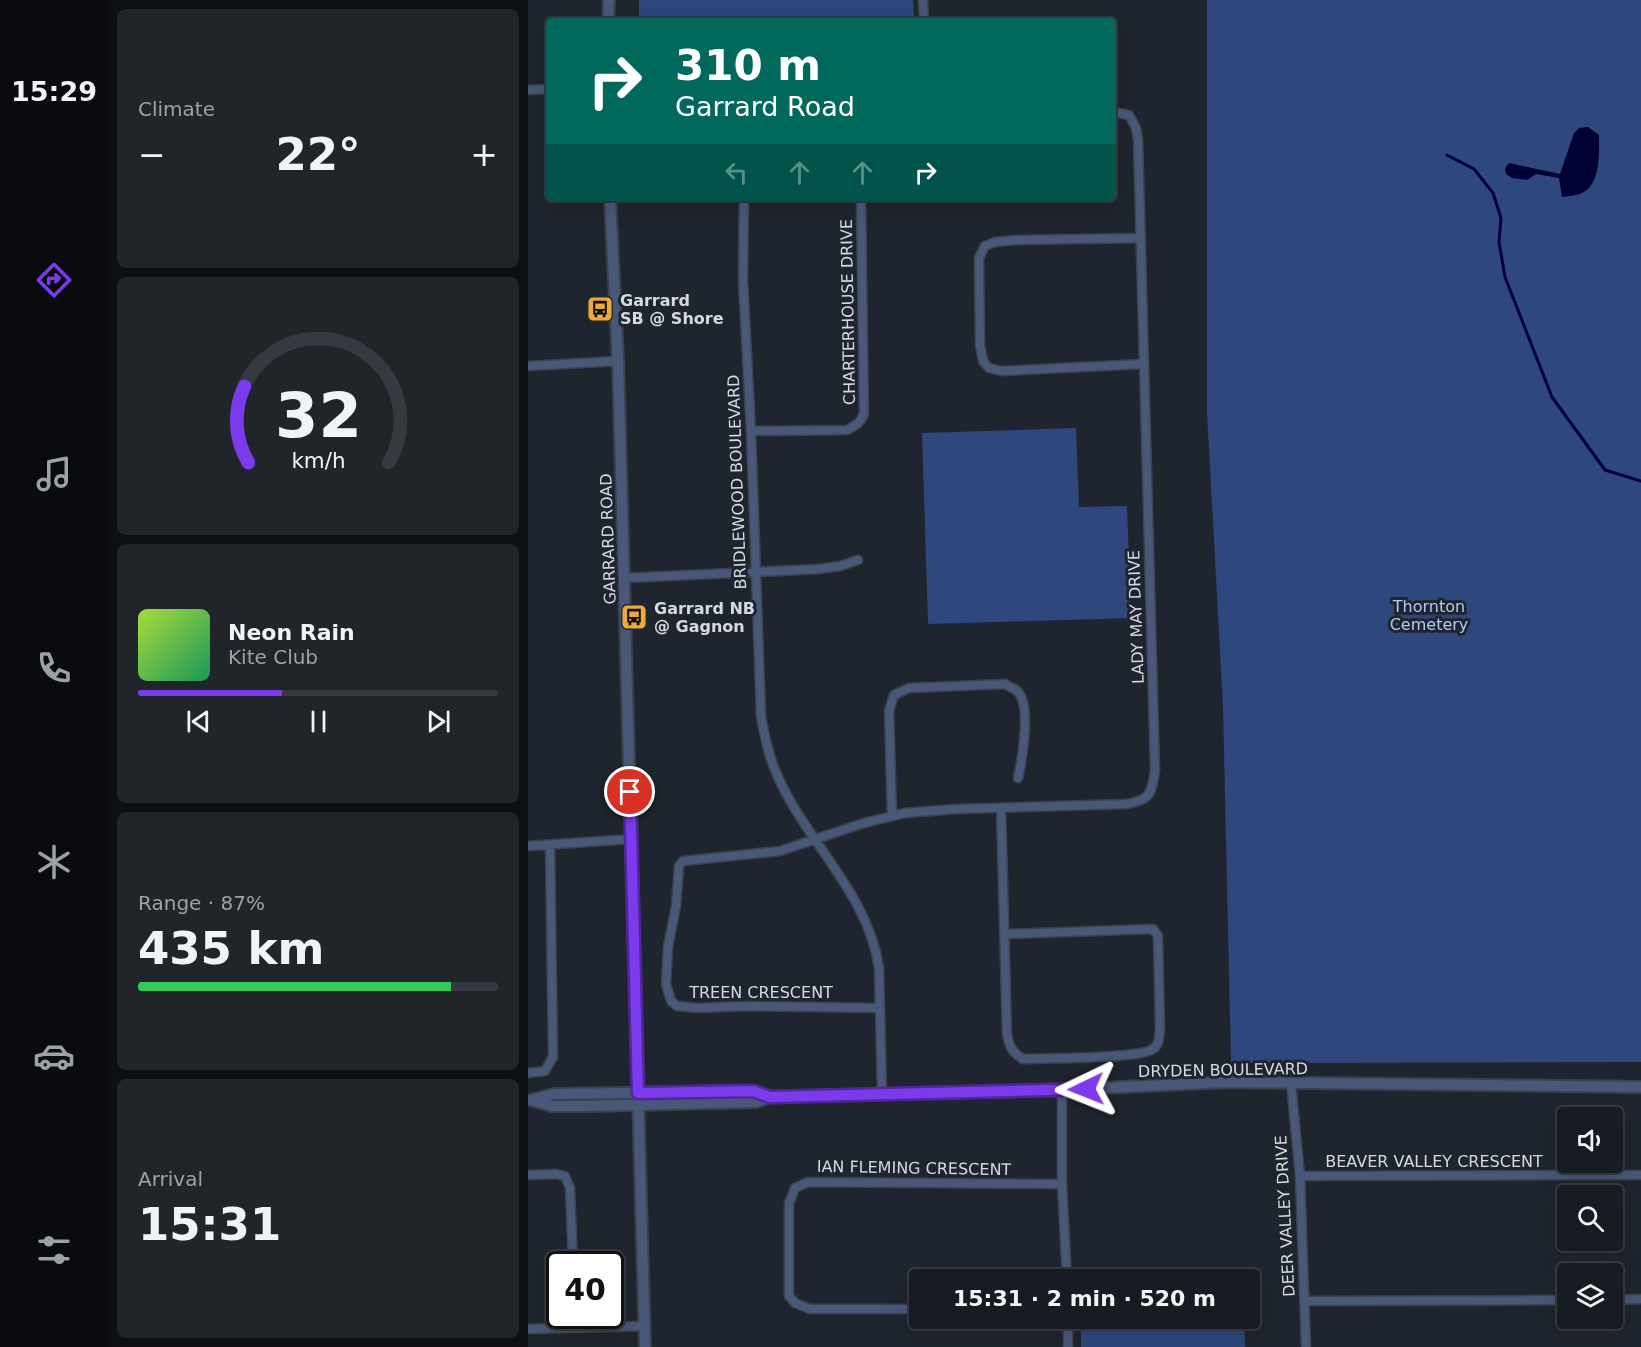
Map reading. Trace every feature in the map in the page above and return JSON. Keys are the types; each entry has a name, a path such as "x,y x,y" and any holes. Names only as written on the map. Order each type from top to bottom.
{"street":[{"path":"608,18 609,0"},
{"path":"923,0 924,18"},
{"path":"528,90 546,89"},
{"name":"LADY MAY DRIVE","path":"816,840 892,816 956,809 1126,804 1143,800 1152,792 1155,771 1136,128 1129,116 1116,113"},
{"name":"GARRARD ROAD","path":"610,201 618,361 645,1347"},
{"name":"BRIDLEWOOD BOULEVARD","path":"744,201 743,280 761,716 764,739 785,790 853,897 876,948 879,968 882,1095"},
{"name":"CHARTERHOUSE DRIVE","path":"751,431 847,430 862,420 864,413 861,201"},
{"path":"1140,238 1015,240 995,242 985,246 979,258 980,345 983,361 989,368 1002,371 1143,364"},
{"path":"528,366 618,361"},
{"path":"624,578 756,573 830,567 858,560"},
{"path":"892,816 890,711 894,695 909,688 1005,684 1018,691 1024,701 1025,744 1018,778"},
{"path":"1001,808 1007,1034 1009,1047 1023,1059 1102,1057 1147,1053 1156,1047 1160,1028 1158,936 1153,929 1005,934"},
{"path":"528,846 632,839"},
{"name":"TREEN CRESCENT","path":"816,840 780,851 683,861 679,866 676,906 668,947 667,993 677,1006 698,1008 748,1006 879,1008"},
{"path":"528,1073 545,1071 554,1057 550,845"},
{"name":"DRYDEN BOULEVARD","path":"529,1100 552,1106 753,1091 770,1097 882,1095 1062,1090 1226,1082 1641,1087"},
{"name":"DEER VALLEY DRIVE","path":"1291,1083 1300,1176 1306,1347"},
{"path":"1062,1090 1062,1184 1066,1269"},
{"path":"528,1175 565,1176 570,1188 572,1251"},
{"name":"BEAVER VALLEY CRESCENT","path":"1300,1176 1641,1175"},
{"name":"IAN FLEMING CRESCENT","path":"909,1309 810,1309 795,1303 789,1296 789,1203 795,1188 808,1182 1062,1184"},
{"path":"1623,1300 1641,1299"},
{"path":"1304,1301 1557,1300"},
{"path":"624,1326 645,1326"},
{"path":"528,1329 546,1328"},
{"path":"1068,1329 1068,1347"}],"green space":[{"path":"639,0 913,0 914,18 639,18"},
{"name":"Thornton Cemetery","path":"1207,0 1641,0 1641,1062 1231,1063 1223,706 1207,412"},
{"path":"1076,428 1079,507 1127,506 1131,618 928,624 922,433"},
{"path":"1081,1329 1244,1329 1245,1347 1081,1347"}],"shaded area":[{"path":"1588,127 1599,135 1599,159 1593,183 1582,193 1562,197 1559,178 1536,174 1527,180 1512,178 1506,174 1505,168 1509,163 1560,174 1574,133 1579,128"}],"waterway":[{"path":"1447,155 1474,169 1493,193 1501,218 1499,242 1505,277 1552,397 1605,470 1641,481"}],"place":[{"name":"Garrard SB @ Shore","path":"600,309"},
{"name":"Garrard NB @ Gagnon","path":"634,617"}],"route":[{"path":"630,792 638,1093 753,1091 770,1097 1086,1089"}]}
